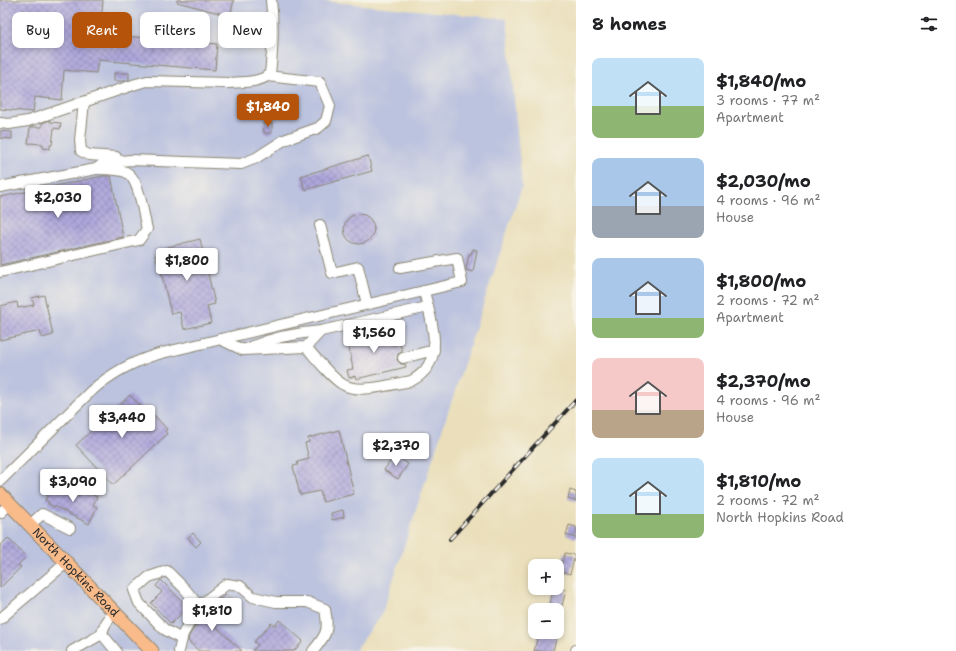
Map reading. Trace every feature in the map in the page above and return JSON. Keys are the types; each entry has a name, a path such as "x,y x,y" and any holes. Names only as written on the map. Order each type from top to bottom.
{"main road":[{"name":"North Hopkins Road","path":"0,494 5,508 30,525 152,651"}],"lane":[{"path":"0,123 8,124 28,120 147,81 229,83 260,80 270,74 274,46 271,0"},
{"path":"96,169 104,163 124,161 241,164 256,158 284,140 318,128 326,121 330,106 320,82 267,76"},
{"path":"84,102 80,152 89,155 117,158 124,161"},
{"path":"0,187 96,169 127,172 137,184 146,229 139,240 0,272"},
{"path":"320,225 332,273 358,267 367,304"},
{"path":"0,481 90,392 123,368 156,355 462,282 457,258 400,268"},
{"path":"306,347 337,380 350,388 358,389 411,381 417,378 430,363 434,350 435,340 424,291"},
{"path":"243,350 259,343 308,332 322,332 428,307"},
{"path":"220,339 243,350 306,347 322,332"},
{"path":"404,358 434,350"},
{"path":"30,525 42,514 70,528"},
{"path":"0,619 66,562"},
{"path":"181,640 164,629 139,603 134,590 149,577 167,571 199,606"},
{"path":"179,651 183,634 199,606 228,584 240,586 253,597 276,602 307,602 325,609 328,624 325,637 313,651"},
{"path":"72,651 102,634 102,630 114,612"},
{"path":"102,634 116,651"}],"shaded area":[{"path":"0,0 313,0 507,19 522,186 382,614 355,651 0,651"}],"building":[{"path":"0,0 103,0 102,12 72,12 72,48 132,48 132,37 140,37 140,48 210,48 210,43 217,44 215,70 98,60 96,73 64,70 62,100 35,97 33,112 0,109"},
{"path":"177,0 234,0 231,12 218,13 177,2"},
{"path":"114,73 129,73 129,80 114,81"},
{"path":"50,120 50,122 61,123 60,129 54,128 52,145 50,145 50,149 43,148 43,144 28,143 30,127 42,127 42,123"},
{"path":"263,123 272,123 272,133 264,133"},
{"path":"0,131 12,132 12,139 0,138"},
{"path":"368,156 372,171 305,190 301,176"},
{"path":"103,176 111,176 123,237 0,265 0,197"},
{"path":"359,214 370,218 374,229 370,240 359,244 348,240 344,229 348,218"},
{"path":"200,239 215,304 207,306 211,323 184,329 180,312 171,314 159,263 157,263 155,255 157,255 156,250"},
{"path":"473,249 477,250 473,272 466,270 469,254 471,254"},
{"path":"44,295 53,335 42,338 40,331 0,340 0,306 17,302 18,308 34,305 32,298"},
{"path":"390,329 394,345 400,343 402,352 398,354 397,360 401,364 405,364 406,367 356,379 355,376 349,378 347,370 353,369 347,339"},
{"path":"130,395 152,417 154,415 167,429 165,431 167,434 113,485 76,445"},
{"path":"339,430 354,494 323,502 320,491 300,495 293,466 298,465 297,462 309,459 305,443 309,442 308,438"},
{"path":"395,455 408,464 398,479 384,470"},
{"path":"53,484 79,497 83,488 90,491 89,493 97,497 93,505 97,507 89,524 48,504 49,502 45,500"},
{"path":"570,490 576,492 576,501 568,499"},
{"path":"343,510 344,517 332,520 331,513"},
{"path":"569,525 576,527 576,538 566,535"},
{"path":"193,533 201,542 196,547 188,538"},
{"path":"8,538 26,557 18,565 21,567 0,588 0,546"},
{"path":"565,553 575,555 570,574 564,572 563,559"},
{"path":"161,580 188,607 171,624 151,603 162,592 156,586"},
{"path":"564,589 566,590 563,603 550,603 552,595 564,595"},
{"path":"225,594 232,600 211,622 242,651 199,651 188,641 189,636 195,627"},
{"path":"279,620 303,641 294,651 252,651 258,645 254,642 271,623 275,626"},
{"path":"537,639 556,639 553,651 534,651"}],"railway":[{"path":"450,539 576,400"}]}
